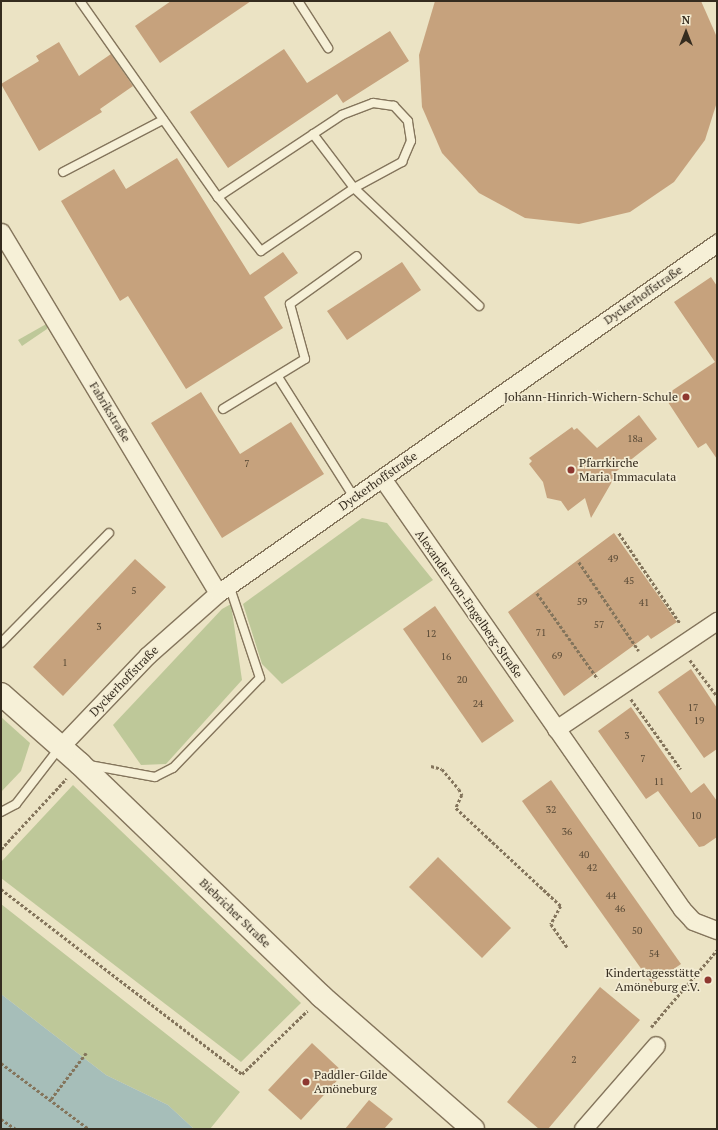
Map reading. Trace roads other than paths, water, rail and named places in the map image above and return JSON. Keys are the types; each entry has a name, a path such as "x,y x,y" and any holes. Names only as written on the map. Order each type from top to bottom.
{"street":[{"name":"Fabrikstraße","path":"1,232 224,589"},
{"name":"Dyckerhoffstraße","path":"61,746 148,655 224,589 717,243"},
{"name":"Alexander-von-Engelberg-Straße","path":"382,478 682,909 693,921 717,930"},
{"path":"556,730 717,621"},
{"name":"Biebricher Straße","path":"1,694 61,746 75,769 321,996 473,1129"},
{"path":"583,1129 656,1045"}],"lane":[{"path":"80,1 218,197 261,251 354,188 402,162 411,142 408,121 394,106 373,103 342,115 218,197"},
{"path":"298,1 328,48"},
{"path":"63,172 163,120"},
{"path":"313,134 354,188 479,306"},
{"path":"223,409 278,377 305,359 290,304 357,256"},
{"path":"278,377 354,498"},
{"path":"1,643 109,533"},
{"path":"75,769 155,777 173,768 260,678 224,589"},
{"path":"1,812 16,804 61,746"}],"water":[{"path":"1,994 106,1075 168,1105 194,1129 1,1129"}],"place":[{"name":"Johann-Hinrich-Wichern-Schule","path":"686,397"},
{"name":"Pfarrkirche Maria Immaculata","path":"571,470"},
{"name":"Kindertagesstätte Amöneburg e.V.","path":"708,980"},
{"name":"Paddler-Gilde Amöneburg","path":"306,1082"}]}
